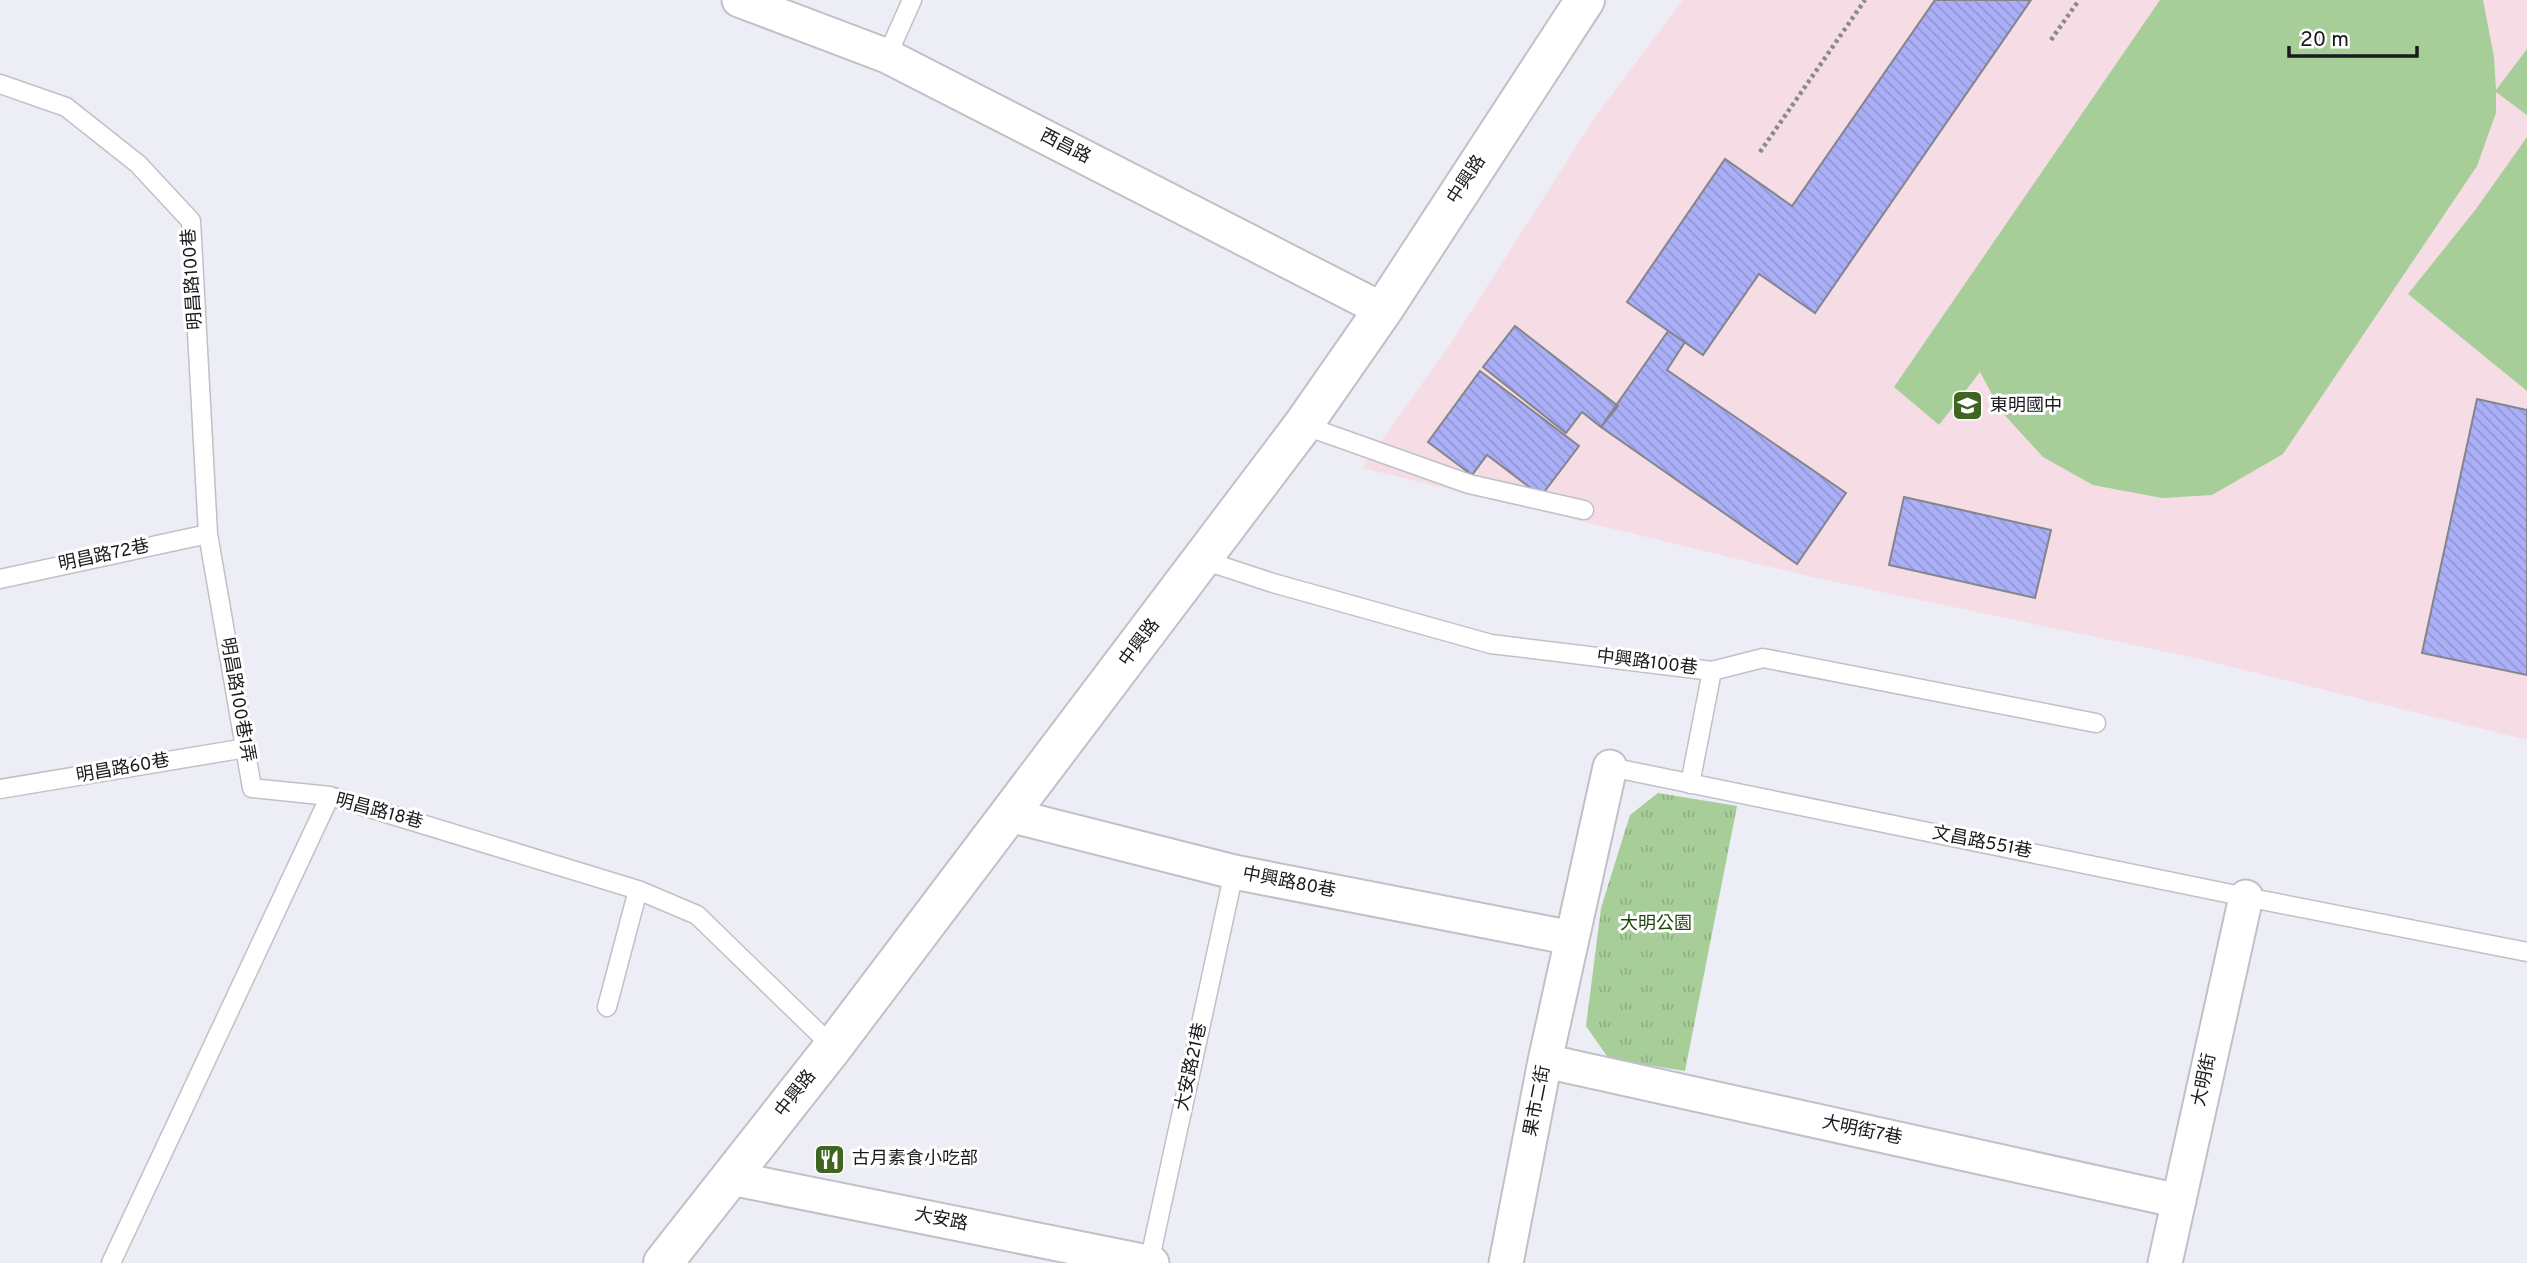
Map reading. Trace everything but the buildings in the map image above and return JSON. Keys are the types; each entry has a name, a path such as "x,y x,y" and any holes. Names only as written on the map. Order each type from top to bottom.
{"main road":[{"name":"中興路","path":"663,1263 833,1047 1303,425 1382,310 1585,0"}],"street":[{"name":"西昌路","path":"739,0 887,56 1382,310"},
{"name":"文昌路551巷","path":"1572,939 1610,767"},
{"name":"中興路80巷","path":"1009,815 1234,872 1572,939"},
{"name":"大明街","path":"2165,1263 2246,897"},
{"name":"果市二街","path":"1506,1263 1545,1061 1572,939"},
{"name":"大明街7巷","path":"1545,1061 2179,1201"},
{"name":"大安路","path":"731,1178 1150,1263"}],"lane":[{"path":"887,56 912,0"},
{"name":"明昌路100巷","path":"0,84 66,107 138,164 191,221 208,534"},
{"path":"1303,425 1469,484 1584,510"},
{"name":"明昌路72巷","path":"0,579 208,534"},
{"name":"明昌路100巷1弄","path":"208,534 252,789 330,796"},
{"name":"中興路100巷","path":"1203,560 1273,583 1490,645 1712,671 1763,658 2096,723"},
{"path":"1690,784 1712,671"},
{"name":"明昌路60巷","path":"0,789 246,748"},
{"name":"文昌路551巷","path":"1610,767 2527,952"},
{"name":"明昌路18巷","path":"111,1263 330,796 638,890 697,915 833,1047"},
{"name":"大安路21巷","path":"1150,1263 1234,872"},
{"path":"607,1007 638,890"}],"path":[{"path":"1760,152 1866,0"},
{"path":"2051,40 2078,0"}],"shaded area":[{"name":"東明國中","path":"1683,0 2527,0 2527,740 2200,659 1816,578 1362,468 1451,343 1597,114"}],"green space":[{"path":"2160,0 2483,0 2494,57 2496,90 2527,49 2527,115 2496,92 2496,113 2477,166 2283,454 2212,495 2162,498 2093,485 2043,457 2001,411 1980,372 1939,425 1894,387"},
{"path":"2527,137 2527,391 2408,294 2476,209"},
{"name":"大明公園","path":"1658,793 1737,806 1685,1071 1609,1059 1586,1026 1601,908 1630,815"}],"place":[{"name":"東明國中","path":"1967,406"},
{"name":"古月素食小吃部","path":"829,1159"}]}
